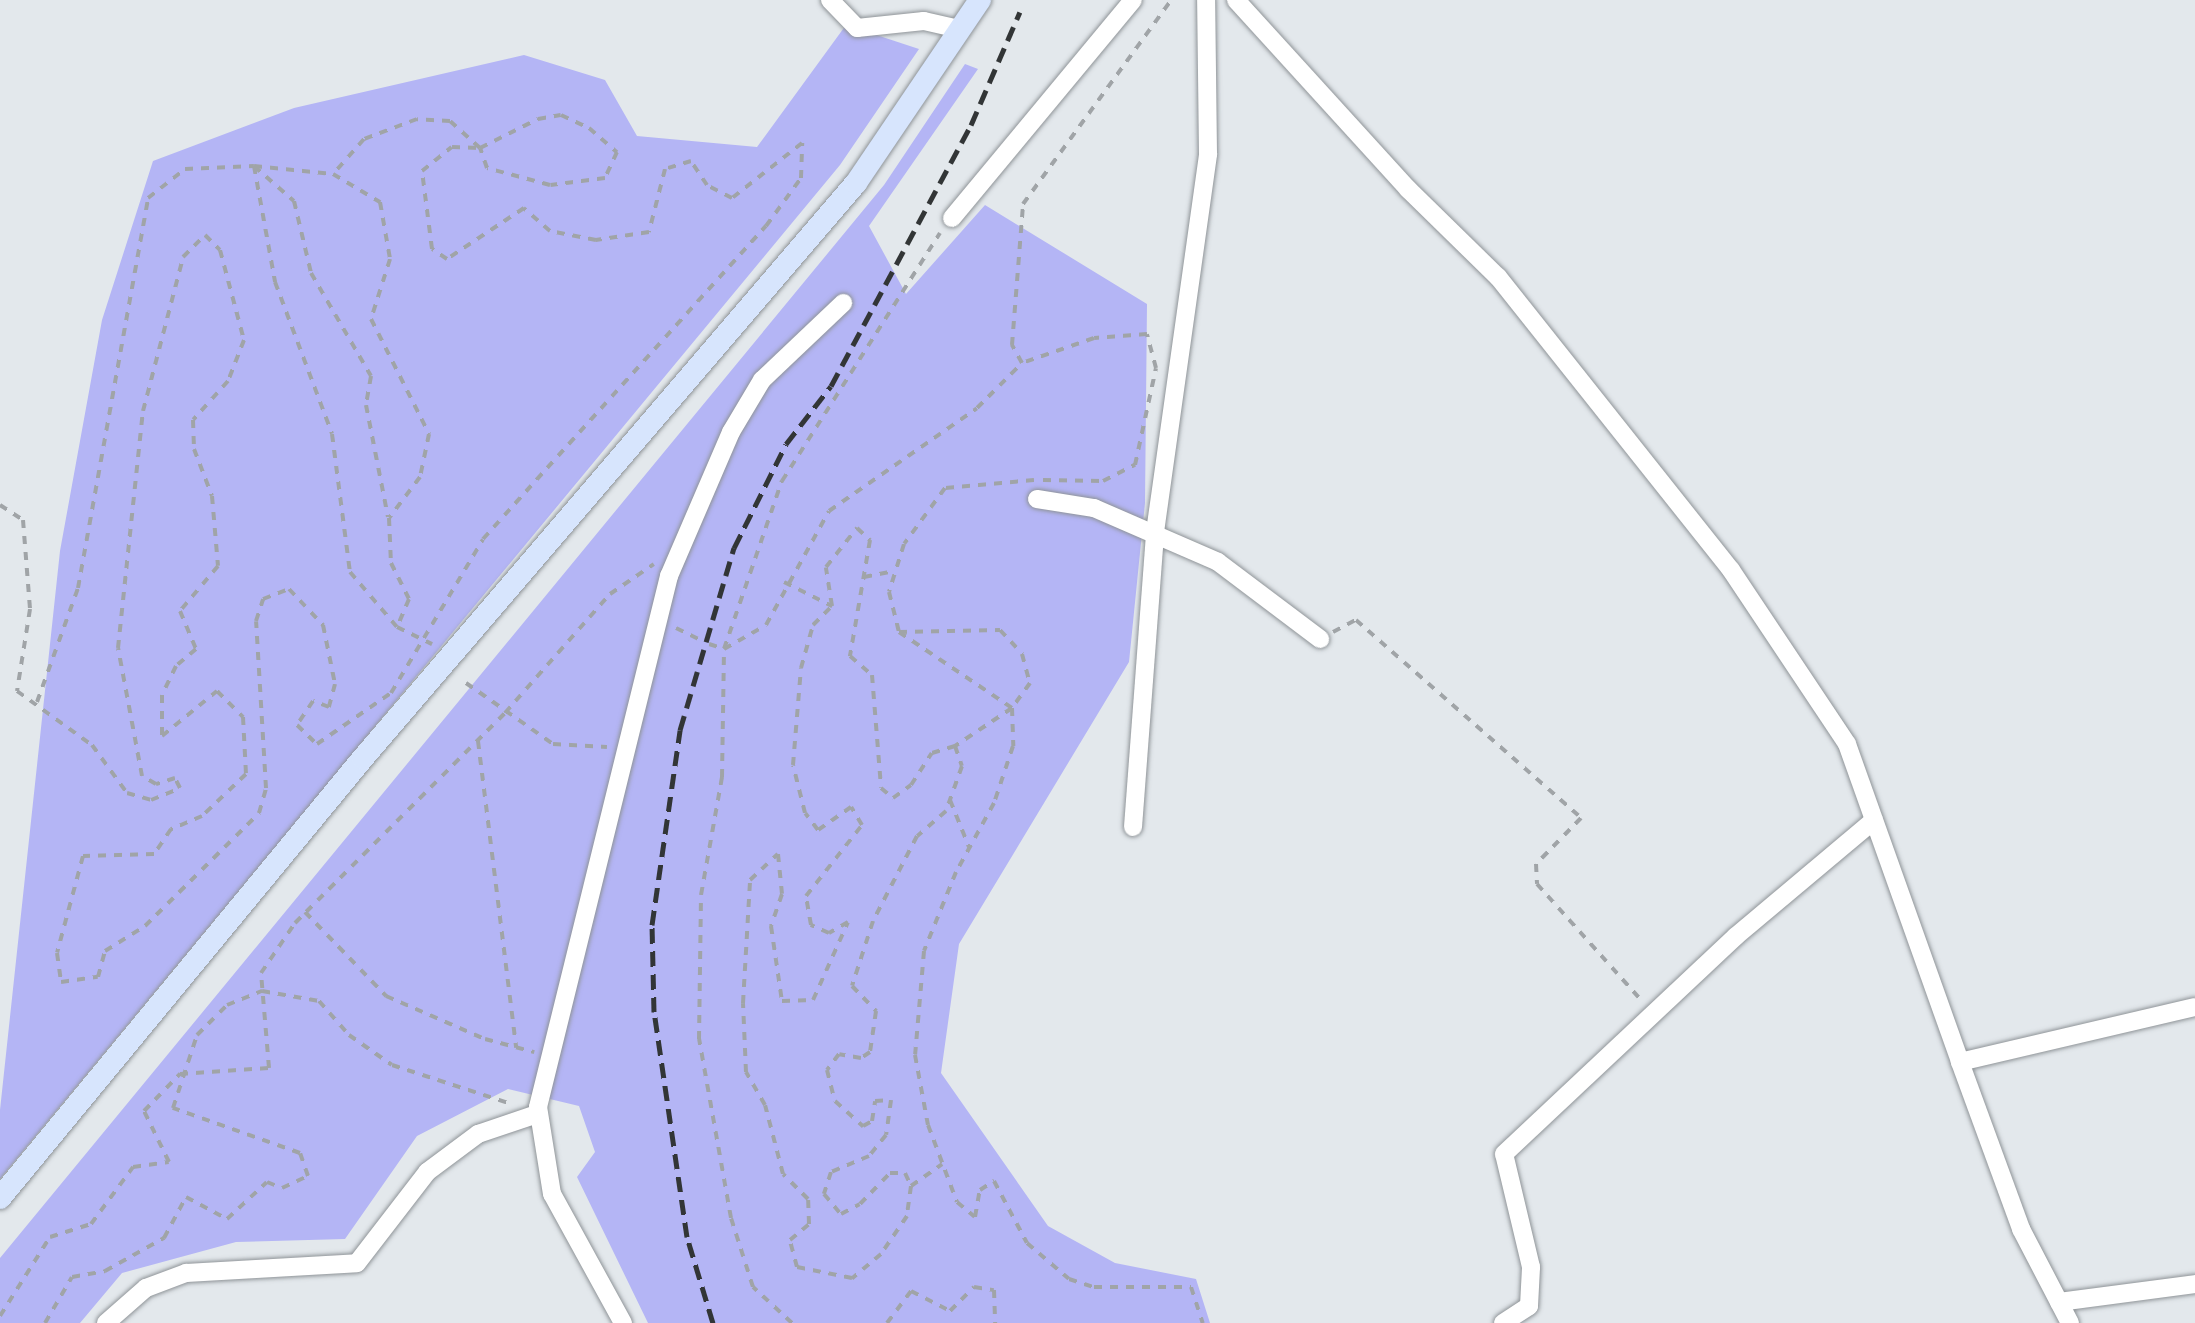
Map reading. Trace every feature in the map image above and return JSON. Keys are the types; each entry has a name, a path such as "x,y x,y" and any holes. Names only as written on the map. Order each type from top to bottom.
{"main road":[{"path":"0,1198 363,758 856,183 980,0"}],"street":[{"path":"830,0 857,28 924,21 959,29"},
{"path":"952,218 1133,0"},
{"path":"1133,827 1155,532 1208,154 1206,0"},
{"path":"1236,0 1408,189 1498,277 1731,570 1847,744 2021,1229 2070,1323"},
{"path":"624,1323 552,1194 537,1110 658,620 682,544 762,380 842,304"},
{"path":"1037,499 1094,508 1218,562 1320,639"},
{"path":"1503,1323 1529,1306 1531,1267 1504,1154 1644,1021 1874,820"},
{"path":"1960,1062 2195,1007"},
{"path":"106,1323 146,1288 186,1272 357,1262 427,1172 478,1134 537,1110"},
{"path":"2059,1302 2195,1284"}],"path":[{"path":"1022,363 1012,345 1023,204 1171,0"},
{"path":"0,505 23,520 30,609 17,691 92,745 127,793 151,800 180,788 175,778 156,784 142,776 118,648 144,411 184,257 205,234 220,250 244,340 228,381 193,420 194,448 212,496 218,566 180,611 196,649 176,666 162,695 162,736 217,691 243,716 246,774 202,816 171,828 154,854 83,856 57,953 61,982 98,977 104,952 144,926 259,813 266,788 256,621 263,599 289,589 322,625 335,684 329,706 313,701 296,725 317,744 390,692 483,539 766,226 800,178 802,144 732,198 706,185 691,161 664,169 650,232 596,240 550,231 524,208 447,258 432,248 422,171 452,146 480,148 538,119 561,115 590,128 617,152 605,178 550,185 487,168 480,148 450,121 417,120 364,139 333,174"},
{"path":"254,166 294,201 311,273 371,376 366,405 389,518 391,563 409,599 398,627"},
{"path":"254,166 275,282 332,434 350,572 398,627 422,634 434,646"},
{"path":"37,702 78,588 148,198 185,169 254,166 333,174 380,202 390,258 371,320 429,434 420,477 389,518"},
{"path":"792,1323 753,1286 742,1252 700,1039 701,895 722,777 724,650 782,481 952,218"},
{"path":"724,650 766,625 784,582 828,511 978,408 1022,363 1094,338 1147,334 1156,368 1136,465 1103,481 946,488 904,544 890,592 900,632 1012,708"},
{"path":"832,606 826,567 857,528 870,540 850,656 872,675 881,788 893,798 911,786 932,753 955,746 1012,708 1030,683 1022,654 1000,630 900,632"},
{"path":"0,1316 50,1237 90,1224 133,1167 169,1162 144,1111 180,1074 268,1068 261,973 305,912 505,713 610,594 682,544"},
{"path":"864,578 896,570"},
{"path":"784,582 832,606"},
{"path":"832,606 814,624 801,668 793,765 805,813 818,830 851,807 862,825 806,896 811,925 829,933 848,922 814,1000 782,1001 772,926 782,894 778,854 750,880 746,1072 765,1105 783,1174 808,1199 809,1224 790,1240 797,1267 852,1278 881,1254 908,1216 911,1186 905,1173 890,1173 860,1204 841,1214 824,1194 831,1172 869,1156 886,1135 891,1100 875,1101 872,1121 863,1126 836,1101 828,1070 838,1054 861,1058 870,1052 876,1011 852,986 882,904 918,836 950,800 962,766 955,746"},
{"path":"658,620 699,639"},
{"path":"1320,639 1356,620 1580,818 1536,864 1537,884 1642,1000 1644,1021"},
{"path":"709,644 724,650"},
{"path":"466,682 553,744 627,748"},
{"path":"1012,708 1013,746 994,803 969,848 924,952 915,1055 942,1164 957,1202 975,1217 980,1190 994,1181 1027,1243 1069,1279 1094,1287 1191,1287 1202,1323"},
{"path":"478,741 516,1048"},
{"path":"950,800 969,848"},
{"path":"305,912 386,996 516,1048 550,1056"},
{"path":"45,1323 72,1277 105,1271 164,1238 186,1197 226,1219 267,1182 282,1188 308,1176 300,1153 172,1108 180,1074 197,1035 226,1006 262,992 319,1002 349,1035 392,1065 476,1096 537,1110"},
{"path":"911,1186 942,1164"},
{"path":"887,1323 910,1291 950,1310 974,1286 994,1290 995,1323"}],"shaded area":[{"path":"846,25 919,49 840,165 0,1179 0,1110 60,551 102,320 153,161 294,108 524,55 605,80 637,136 757,147"},
{"path":"965,64 978,69 869,226 906,294 985,205 1147,304 1145,503 1129,662 959,944 941,1073 1048,1226 1115,1263 1196,1279 1210,1323 648,1323 577,1177 595,1152 579,1106 508,1089 417,1136 345,1239 236,1242 122,1273 80,1323 0,1323 0,1258 884,185"}],"railway":[{"path":"713,1323 687,1237 654,1012 652,925 680,730 734,548 786,444 831,386 971,125 1020,12"}]}
